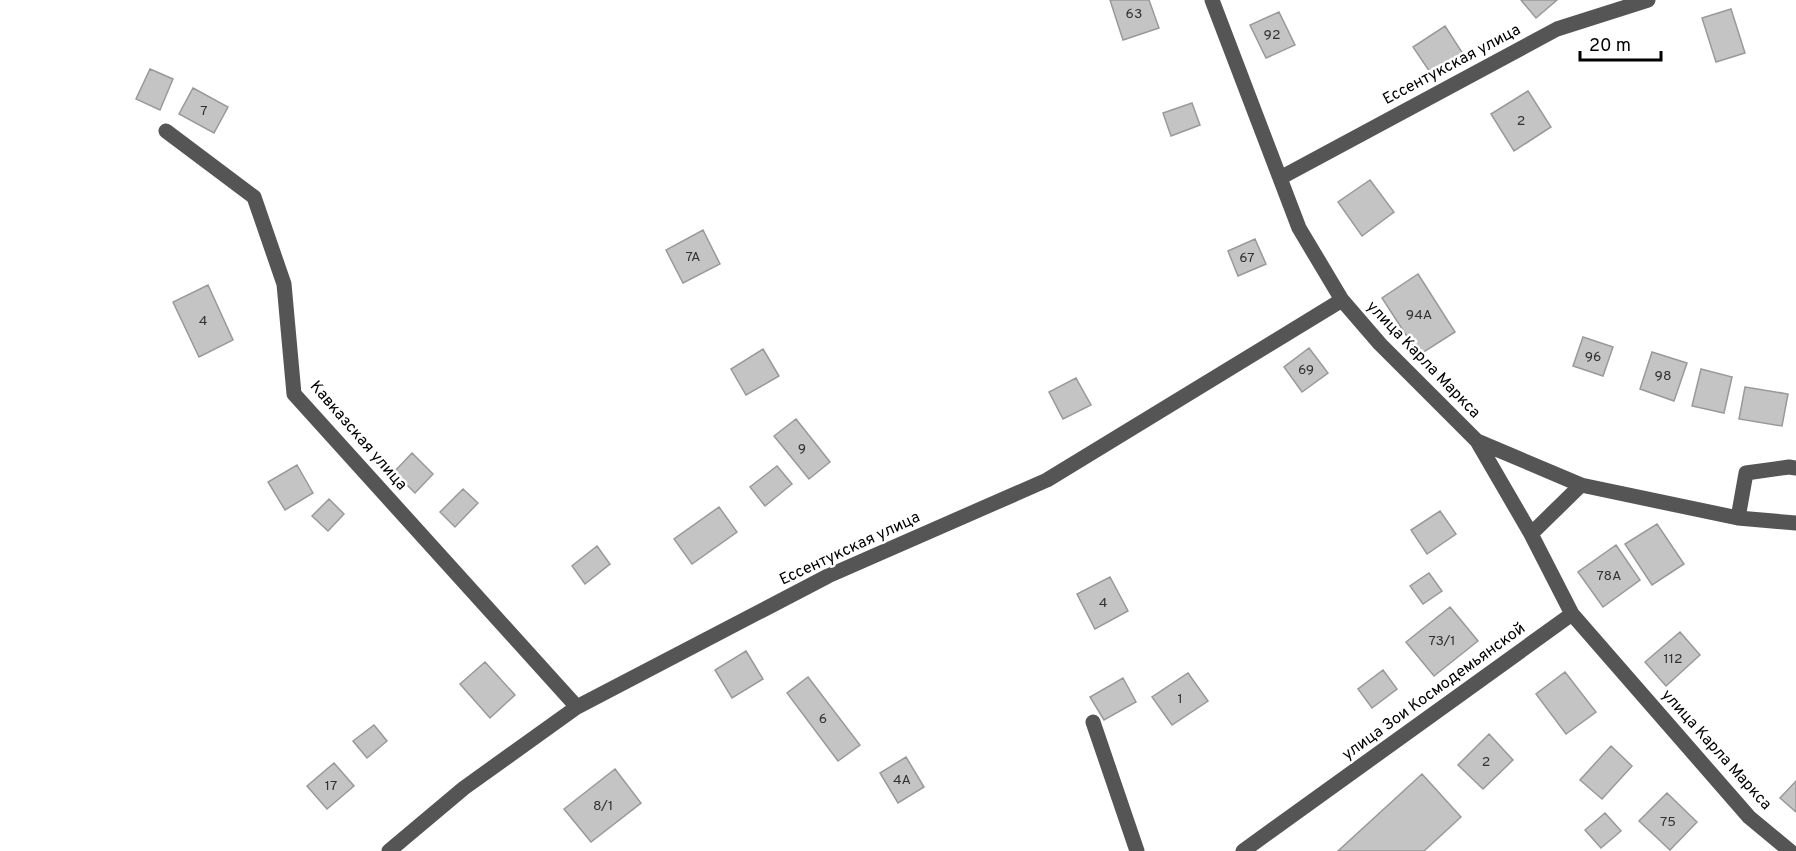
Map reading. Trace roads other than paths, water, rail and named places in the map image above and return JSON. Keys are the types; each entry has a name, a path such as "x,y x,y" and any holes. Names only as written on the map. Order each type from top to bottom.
{"street":[{"name":"улица Карла Маркса","path":"1212,0 1299,228 1342,300 1380,344 1477,441 1581,486 1738,518 1796,522"},
{"name":"Ессентукская улица","path":"1280,178 1557,29 1648,0"},
{"name":"Кавказская улица","path":"166,131 254,197 284,284 294,394 578,707"},
{"name":"Ессентукская улица","path":"389,851 464,788 578,707 828,576 1047,480 1342,300"},
{"path":"1477,441 1531,534 1572,614"},
{"path":"1738,518 1746,473 1796,468"},
{"path":"1531,534 1581,486"},
{"name":"улица Карла Маркса","path":"1572,614 1749,817 1790,851"},
{"name":"улица Зои Космодемьянской","path":"1243,851 1572,614"},
{"path":"1093,722 1137,851"}]}
